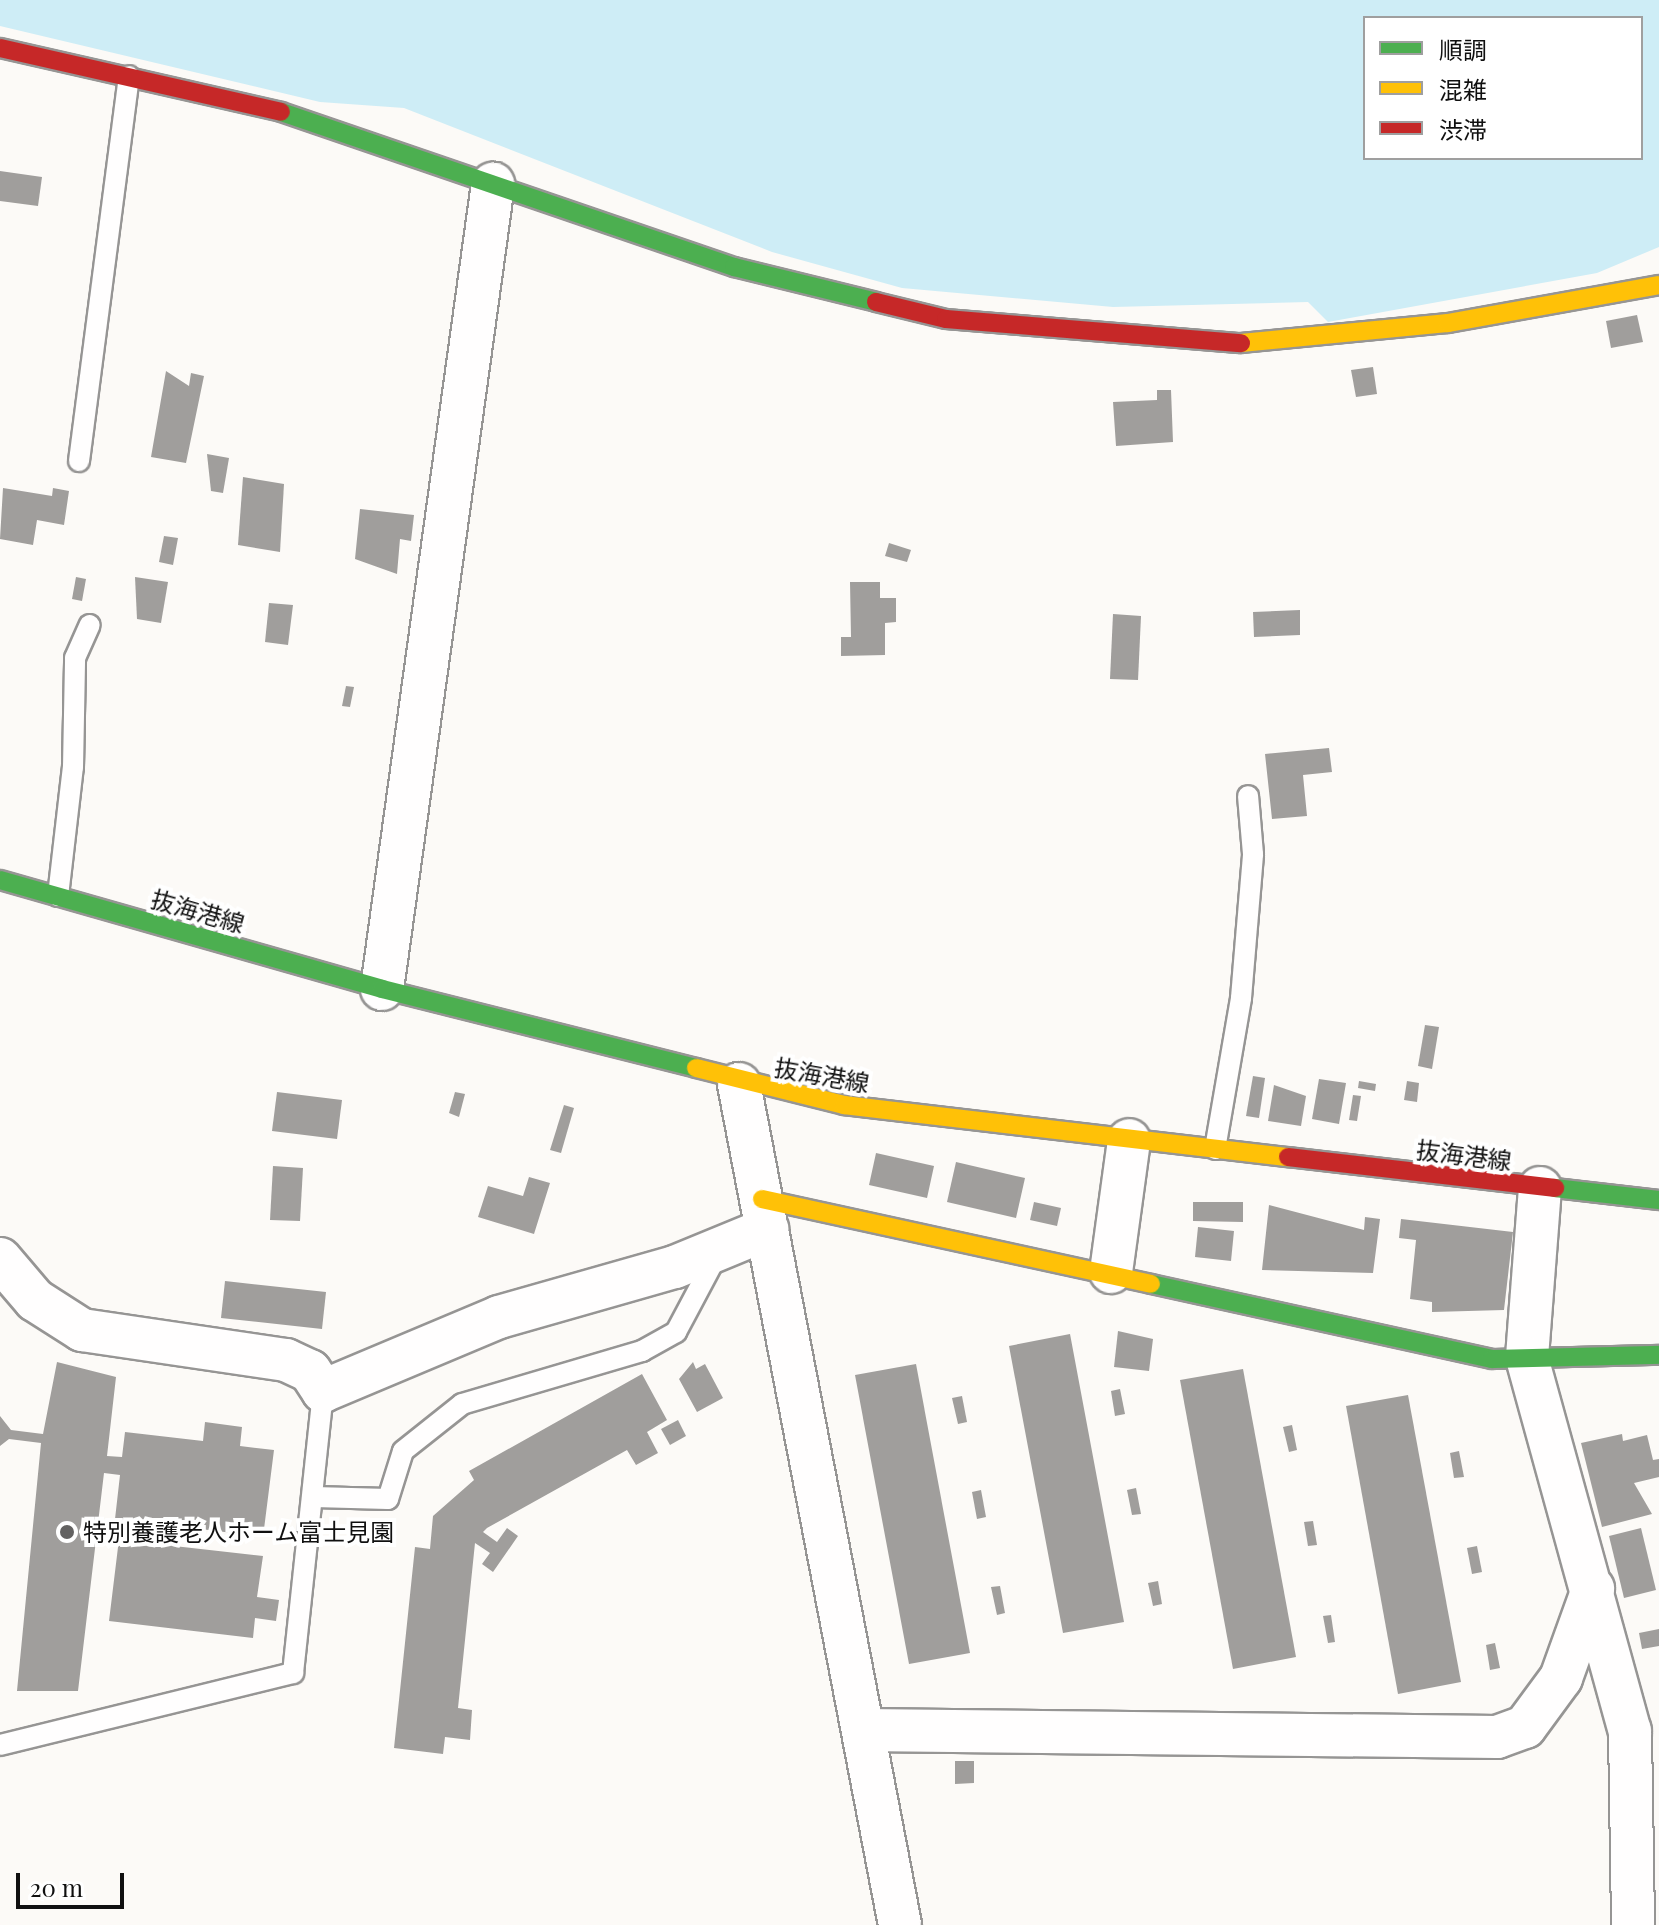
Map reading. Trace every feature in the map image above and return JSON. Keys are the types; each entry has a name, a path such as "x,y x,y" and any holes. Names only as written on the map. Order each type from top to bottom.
{"street":[{"path":"0,48 292,115 493,184 844,297 946,319 1092,335 1229,344 1448,323 1659,285"},
{"path":"382,989 493,184"},
{"name":"抜海港線","path":"0,880 382,989 739,1084 844,1105 1659,1200"},
{"path":"739,1084 900,1925"},
{"path":"1111,1272 1129,1140"},
{"path":"1540,1188 1527,1358 1630,1731 1633,1925"},
{"path":"0,1259 35,1300 82,1330 286,1360 310,1371 323,1391 499,1317 721,1248 765,1214 1111,1272 1492,1359 1659,1355"},
{"path":"864,1730 1497,1737 1525,1727 1561,1678 1593,1589"}],"lane":[{"path":"79,461 129,76"},
{"path":"58,896 73,767 75,658 90,625"},
{"path":"1215,1149 1241,998 1253,854 1248,796"},
{"path":"314,1497 388,1499 403,1451 462,1404 642,1351 676,1332 721,1248"},
{"path":"0,1745 271,1684 293,1673 323,1391"}],"water":[{"path":"0,0 1659,0 1659,247 1597,273 1328,322 1308,302 1113,307 902,288 772,252 404,108 320,102 0,26"}],"building":[{"path":"0,171 42,177 38,206 0,201"},
{"path":"1637,315 1643,342 1611,348 1606,321"},
{"path":"1373,367 1377,394 1356,397 1351,370"},
{"path":"166,371 189,386 191,373 204,376 186,463 151,457"},
{"path":"1157,390 1171,390 1173,442 1116,446 1113,402 1157,400"},
{"path":"207,454 229,458 223,493 211,491"},
{"path":"243,477 284,484 280,552 238,545"},
{"path":"3,488 52,496 53,488 69,491 64,525 37,520 33,545 0,539"},
{"path":"360,509 414,515 411,541 400,539 397,574 355,559"},
{"path":"164,536 178,538 173,565 159,562"},
{"path":"889,543 911,550 907,562 885,556"},
{"path":"76,577 86,579 82,601 72,599"},
{"path":"135,577 168,582 161,623 137,619"},
{"path":"850,582 880,582 880,598 896,598 896,622 885,623 885,655 841,656 841,637 851,637"},
{"path":"269,603 293,605 288,645 265,642"},
{"path":"1300,610 1300,635 1254,637 1253,612"},
{"path":"1113,614 1141,616 1138,680 1110,679"},
{"path":"346,686 354,687 350,707 342,706"},
{"path":"1329,748 1332,772 1303,775 1307,816 1272,819 1265,754"},
{"path":"1425,1025 1439,1027 1432,1069 1418,1066"},
{"path":"1253,1076 1265,1078 1259,1118 1246,1116"},
{"path":"1319,1079 1346,1083 1339,1124 1312,1119"},
{"path":"1359,1081 1376,1084 1375,1091 1358,1088"},
{"path":"1407,1081 1419,1083 1417,1102 1404,1100"},
{"path":"1274,1085 1306,1096 1301,1126 1268,1121"},
{"path":"277,1092 342,1100 337,1139 272,1131"},
{"path":"455,1092 465,1094 459,1117 449,1113"},
{"path":"1353,1095 1361,1096 1357,1121 1349,1120"},
{"path":"564,1105 574,1108 561,1153 550,1150"},
{"path":"876,1153 934,1166 927,1198 869,1185"},
{"path":"956,1162 1025,1178 1016,1218 947,1202"},
{"path":"273,1166 303,1168 300,1221 270,1220"},
{"path":"529,1177 550,1183 534,1234 478,1217 488,1186 523,1196"},
{"path":"1034,1202 1061,1208 1057,1226 1030,1220"},
{"path":"1193,1202 1243,1202 1243,1222 1193,1221"},
{"path":"1269,1205 1364,1230 1365,1217 1380,1219 1373,1273 1262,1270"},
{"path":"1401,1219 1513,1232 1504,1310 1432,1312 1432,1302 1410,1299 1416,1240 1399,1238"},
{"path":"1198,1227 1234,1231 1231,1261 1195,1257"},
{"path":"225,1281 326,1292 322,1329 221,1318"},
{"path":"1118,1331 1153,1339 1149,1371 1114,1367"},
{"path":"1070,1334 1124,1622 1063,1633 1009,1346"},
{"name":"特別養護老人ホーム富士見園","path":"57,1362 116,1377 107,1456 122,1457 125,1432 203,1441 205,1422 242,1427 240,1446 274,1450 263,1537 177,1526 174,1546 263,1556 257,1597 279,1600 276,1621 255,1618 253,1638 109,1621 119,1539 143,1542 146,1522 115,1519 120,1475 104,1473 78,1691 17,1691 41,1443 9,1439 0,1446 0,1416 11,1430 43,1434"},
{"path":"693,1362 696,1369 705,1364 723,1398 697,1412 679,1379"},
{"path":"916,1364 970,1653 909,1664 855,1375"},
{"path":"1243,1369 1296,1657 1233,1669 1180,1380"},
{"path":"642,1374 667,1420 647,1432 658,1453 636,1465 627,1450 487,1528 483,1532 497,1542 507,1528 518,1536 493,1572 482,1564 490,1553 475,1543 458,1708 472,1710 470,1740 445,1737 443,1754 394,1748 415,1547 430,1549 433,1516 474,1480 469,1471"},
{"path":"1120,1389 1125,1414 1115,1416 1111,1391"},
{"path":"1408,1395 1461,1682 1398,1694 1346,1406"},
{"path":"962,1396 967,1422 958,1424 952,1398"},
{"path":"678,1420 686,1436 670,1445 661,1429"},
{"path":"1292,1425 1297,1450 1289,1452 1283,1427"},
{"path":"1622,1434 1623,1441 1647,1435 1653,1460 1659,1459 1659,1477 1634,1483 1652,1514 1602,1527 1581,1443"},
{"path":"1459,1451 1464,1477 1454,1478 1450,1453"},
{"path":"1136,1488 1141,1514 1132,1515 1127,1490"},
{"path":"981,1490 986,1517 977,1519 972,1492"},
{"path":"1313,1521 1317,1545 1308,1546 1304,1522"},
{"path":"1641,1528 1656,1590 1624,1598 1609,1536"},
{"path":"1477,1546 1482,1572 1472,1574 1467,1548"},
{"path":"1158,1581 1162,1604 1153,1606 1148,1583"},
{"path":"1000,1586 1005,1613 997,1615 991,1587"},
{"path":"1331,1615 1335,1642 1328,1643 1323,1616"},
{"path":"1659,1629 1659,1646 1642,1649 1639,1633"},
{"path":"1495,1643 1500,1668 1490,1670 1486,1645"},
{"path":"955,1761 974,1761 974,1783 955,1784"}],"traffic: fast":[{"path":"281,112 734,267 876,302"},
{"path":"0,880 382,989 696,1068"},
{"path":"1555,1188 1659,1200"},
{"path":"1151,1284 1492,1359 1659,1355"}],"traffic: slow":[{"path":"1241,343 1448,323 1659,285"},
{"path":"696,1068 844,1105 1288,1157"},
{"path":"762,1199 1151,1284"}],"traffic: jam":[{"path":"0,48 281,112"},
{"path":"876,302 946,319 1241,343"},
{"path":"1288,1157 1555,1188"}],"place":[{"name":"特別養護老人ホーム富士見園","path":"67,1532"}]}
